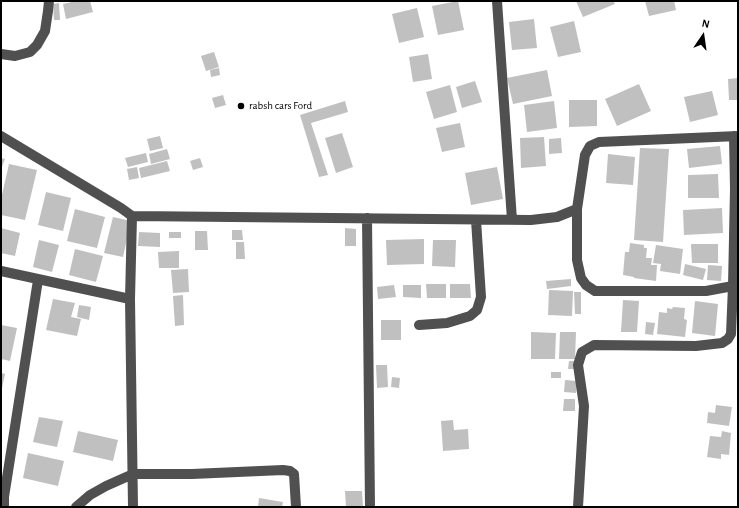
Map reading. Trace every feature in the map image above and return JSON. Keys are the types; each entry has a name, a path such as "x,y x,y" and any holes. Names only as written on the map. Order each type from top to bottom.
{"street":[{"path":"1,54 15,56 30,52 37,45 45,31 49,1"},
{"path":"497,1 512,220"},
{"path":"1,136 132,216 531,220 557,217 577,209"},
{"path":"578,507 584,406 578,365 582,352 594,344 696,346 722,343 728,339 731,334 736,136 598,142 590,146 585,155 577,209 577,260 582,278 586,285 594,291 706,291 732,286"},
{"path":"132,216 130,300 133,507"},
{"path":"367,218 370,507"},
{"path":"419,325 447,323 470,316 477,310 480,297 476,220"},
{"path":"1,271 130,300"},
{"path":"4,507 4,497 38,280"},
{"path":"76,507 90,495 133,474 192,474 287,470 294,474 296,507"}],"building":[{"path":"76,1 90,1 93,12 66,19 63,4"},
{"path":"458,1 464,30 438,35 432,6"},
{"path":"576,1 613,1 615,4 583,17"},
{"path":"645,1 674,1 676,10 649,16"},
{"path":"59,3 60,20 54,20 53,4"},
{"path":"417,8 424,37 399,43 392,14"},
{"path":"534,19 537,48 512,50 509,22"},
{"path":"574,21 581,52 558,57 550,27"},
{"path":"214,52 219,67 206,71 201,56"},
{"path":"428,54 432,79 413,82 409,57"},
{"path":"219,68 220,75 211,77 210,70"},
{"path":"547,70 552,96 513,104 507,78"},
{"path":"738,78 738,100 729,100 728,79"},
{"path":"475,81 482,102 462,108 456,87"},
{"path":"639,84 651,111 617,126 605,99"},
{"path":"450,85 457,112 434,119 426,92"},
{"path":"712,91 718,115 690,122 684,97"},
{"path":"223,95 226,105 215,108 212,98"},
{"path":"569,100 597,100 597,126 569,127"},
{"path":"345,101 348,112 311,123 328,175 319,177 300,115"},
{"path":"554,101 557,128 527,132 524,105"},
{"path":"460,123 465,147 442,152 436,128"},
{"path":"342,133 353,167 336,173 325,138"},
{"path":"160,136 163,148 150,151 147,139"},
{"path":"544,137 546,166 521,168 520,138"},
{"path":"561,138 562,153 549,154 549,139"},
{"path":"720,146 722,164 689,168 687,149"},
{"path":"640,148 669,149 663,242 634,240"},
{"path":"167,149 170,159 151,164 149,154"},
{"path":"146,153 148,162 128,167 125,158"},
{"path":"608,154 635,157 633,185 606,183"},
{"path":"1,158 5,159 1,169"},
{"path":"200,158 203,167 193,170 190,161"},
{"path":"167,161 170,171 141,178 139,168"},
{"path":"9,164 37,170 25,220 1,215 1,199"},
{"path":"137,167 139,178 129,180 127,169"},
{"path":"497,167 503,199 471,205 465,173"},
{"path":"718,174 719,198 688,198 688,175"},
{"path":"46,192 71,198 63,231 38,225"},
{"path":"722,208 723,233 684,235 683,210"},
{"path":"75,209 105,217 97,248 67,241"},
{"path":"113,217 131,221 123,257 104,253"},
{"path":"1,228 20,233 15,256 1,253"},
{"path":"345,228 356,229 356,246 345,246"},
{"path":"232,230 242,230 243,240 232,240"},
{"path":"195,231 207,231 208,250 195,250"},
{"path":"139,232 160,233 160,247 138,246"},
{"path":"169,232 181,232 181,238 169,238"},
{"path":"424,239 424,264 387,265 386,240"},
{"path":"39,240 59,245 52,272 33,267"},
{"path":"433,240 456,240 455,267 432,266"},
{"path":"236,242 244,242 245,259 236,259"},
{"path":"630,243 644,245 644,248 647,248 646,258 652,258 651,265 657,265 656,281 623,275 625,252 629,252"},
{"path":"691,244 718,244 718,263 692,263"},
{"path":"656,245 683,249 680,274 660,271 661,264 653,263"},
{"path":"75,249 103,256 96,282 69,275"},
{"path":"179,251 179,268 159,268 158,252"},
{"path":"685,264 706,269 703,280 683,275"},
{"path":"708,265 722,266 721,281 707,280"},
{"path":"188,269 189,292 173,293 171,270"},
{"path":"571,279 571,286 547,289 546,281"},
{"path":"426,284 446,284 446,298 427,298"},
{"path":"450,284 470,284 471,298 450,298"},
{"path":"394,285 396,297 378,299 377,287"},
{"path":"403,285 421,285 421,298 403,297"},
{"path":"549,290 573,291 572,316 548,315"},
{"path":"574,292 581,292 581,314 575,314"},
{"path":"183,295 184,325 175,326 173,296"},
{"path":"53,299 75,303 71,317 81,319 77,336 46,330"},
{"path":"623,300 639,301 637,332 621,332"},
{"path":"695,301 718,304 715,336 692,333"},
{"path":"79,305 91,307 89,320 77,317"},
{"path":"673,307 685,308 684,319 687,320 685,337 657,334 659,312 667,313 667,308 672,309"},
{"path":"381,320 401,320 401,340 381,340"},
{"path":"646,322 655,323 653,335 645,334"},
{"path":"1,325 17,328 10,361 1,359"},
{"path":"531,332 556,333 555,359 531,359"},
{"path":"560,332 576,332 575,359 559,359"},
{"path":"569,361 575,361 575,369 568,369"},
{"path":"376,365 387,365 388,387 377,388"},
{"path":"551,372 561,372 561,378 551,378"},
{"path":"1,373 5,374 2,388 1,388"},
{"path":"392,377 400,378 399,388 391,387"},
{"path":"565,380 577,381 576,393 564,392"},
{"path":"564,399 575,399 575,411 563,411"},
{"path":"716,405 732,407 729,426 707,423 708,412 715,413"},
{"path":"39,417 63,421 57,447 33,442"},
{"path":"453,420 454,430 468,429 469,449 443,451 441,421"},
{"path":"78,431 118,440 113,461 73,452"},
{"path":"722,431 731,433 729,455 721,454 721,459 707,457 710,436 721,437"},
{"path":"28,453 64,461 58,486 23,478"},
{"path":"345,491 362,491 363,507 346,507"},
{"path":"259,498 283,502 282,507 258,507"}],"place":[{"name":"rabsh cars Ford","path":"241,106"}]}
